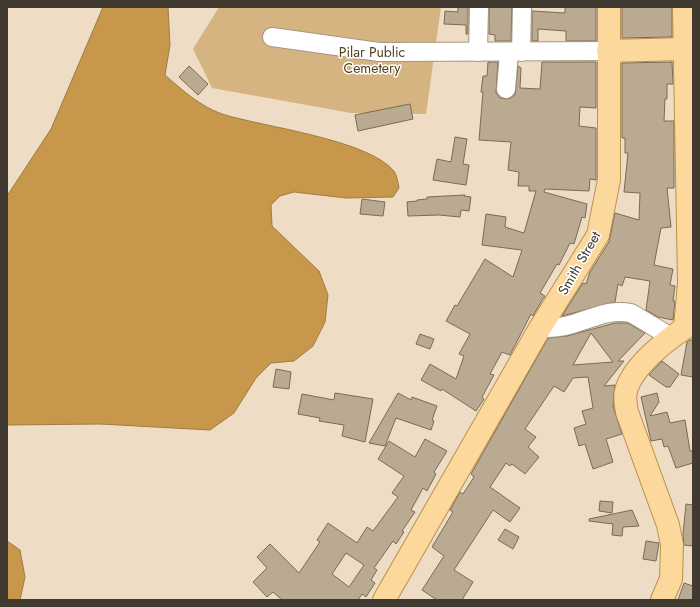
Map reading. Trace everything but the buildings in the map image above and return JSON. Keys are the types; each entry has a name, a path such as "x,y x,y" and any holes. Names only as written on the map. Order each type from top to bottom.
{"main road":[{"name":"Smith Street","path":"384,600 540,328 595,240 603,215 610,180 608,7"},
{"path":"662,600 671,579 672,546 668,525 627,412 625,400 631,379 656,350 683,331 689,284 689,49 684,7"},
{"path":"608,51 689,49"}],"street":[{"path":"478,52 479,7"},
{"path":"506,89 515,52 522,7"},
{"path":"272,37 379,52 608,51"},
{"path":"540,328 565,326 603,313 624,312 683,331"}],"green space":[{"name":"Pilar Public Cemetery","path":"219,7 441,7 426,114 351,113 212,88 193,49"}],"shaded area":[{"path":"103,7 168,7 170,45 165,75 206,107 222,114 240,119 313,135 362,150 381,160 394,171 396,175 399,188 393,197 346,198 294,192 280,196 271,205 272,226 319,271 328,295 325,322 313,346 294,361 271,363 256,378 234,413 210,430 100,424 7,425 7,196 51,129"},
{"path":"7,541 20,550 25,577 20,600 7,600"}]}
